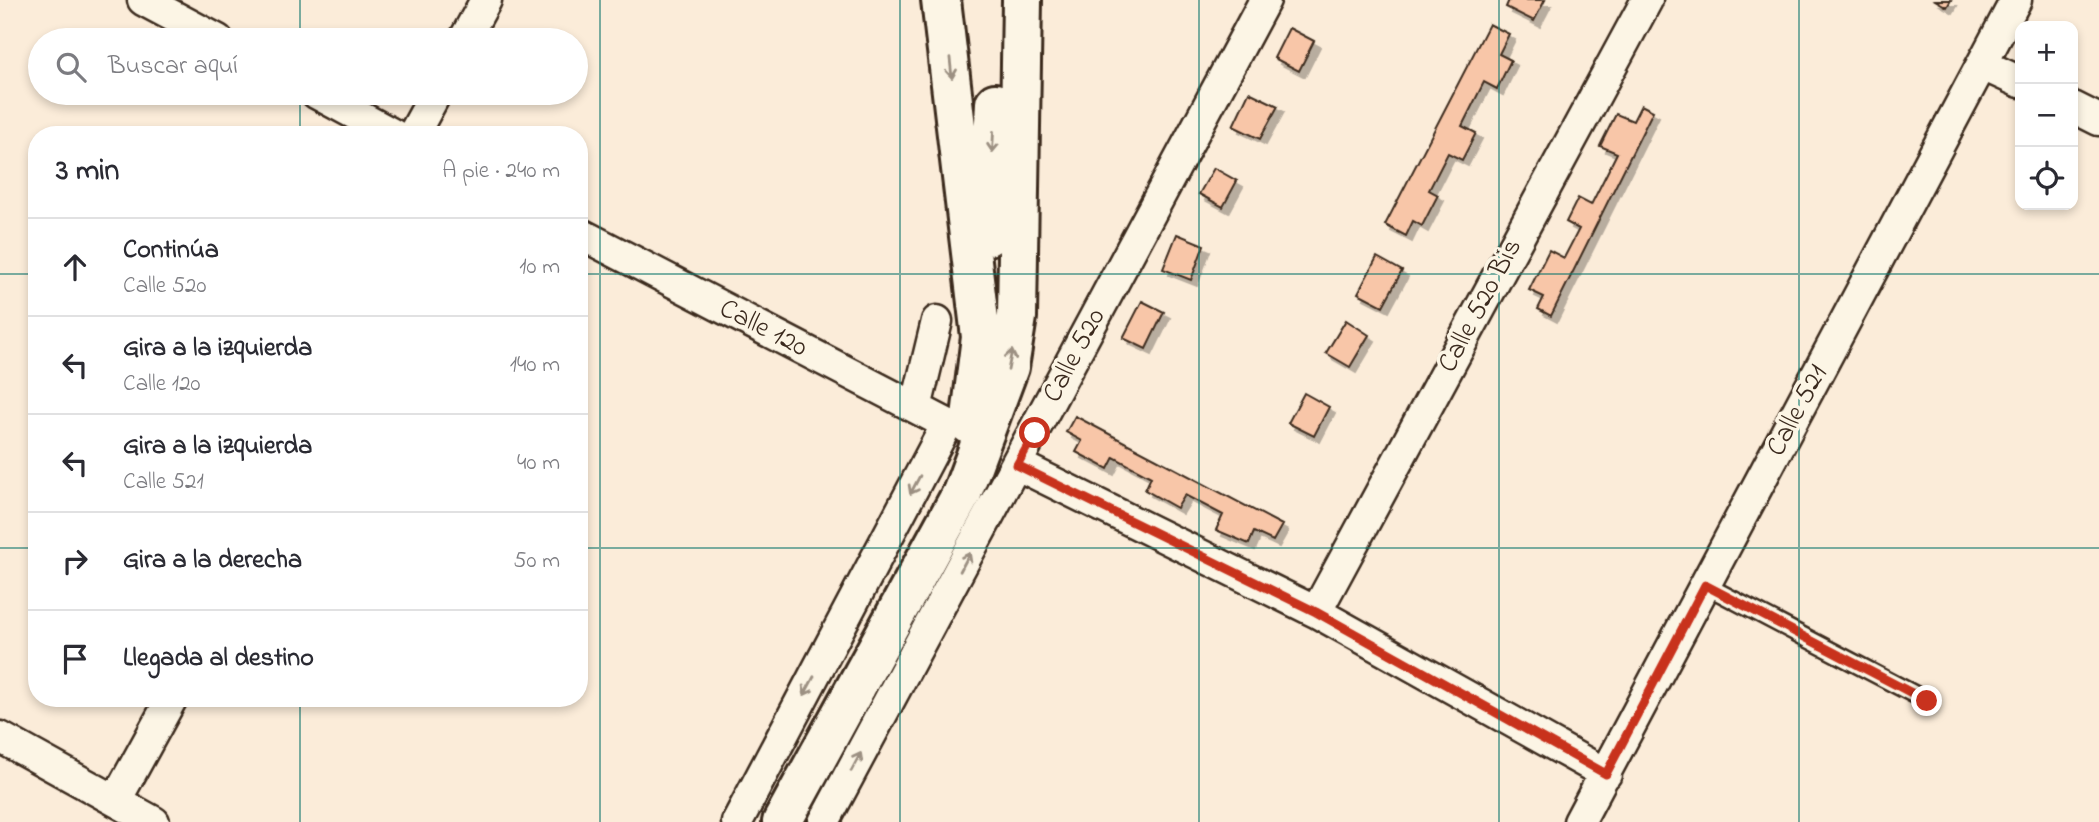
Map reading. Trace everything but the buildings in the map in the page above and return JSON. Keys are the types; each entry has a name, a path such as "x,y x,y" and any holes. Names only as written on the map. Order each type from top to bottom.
{"main road":[{"path":"942,0 981,337"},
{"path":"961,493 981,337 1000,0"},
{"path":"782,822 961,493 1009,367 1017,317 1020,244 1019,54 1022,0"},
{"path":"1020,244 1048,0"}],"street":[{"path":"144,0 196,28"},
{"path":"471,28 486,0"},
{"name":"Calle 520","path":"824,822 1265,0"},
{"name":"Calle 520 Bis","path":"1316,612 1647,0"},
{"name":"Calle 521","path":"1579,822 1983,65 2015,0"},
{"path":"1983,65 2015,80"},
{"path":"338,105 377,126"},
{"path":"418,126 429,105"},
{"path":"2078,110 2099,120"},
{"name":"Calle 120","path":"588,238 947,424 737,822"},
{"path":"916,408 937,321"},
{"path":"1017,465 1316,612 1606,774"},
{"path":"116,800 167,707"},
{"path":"0,737 154,822"}],"lane":[{"path":"1705,585 1927,701"}],"route":[{"path":"1035,433 1017,465 1316,612 1606,774 1705,585 1927,701"}]}
